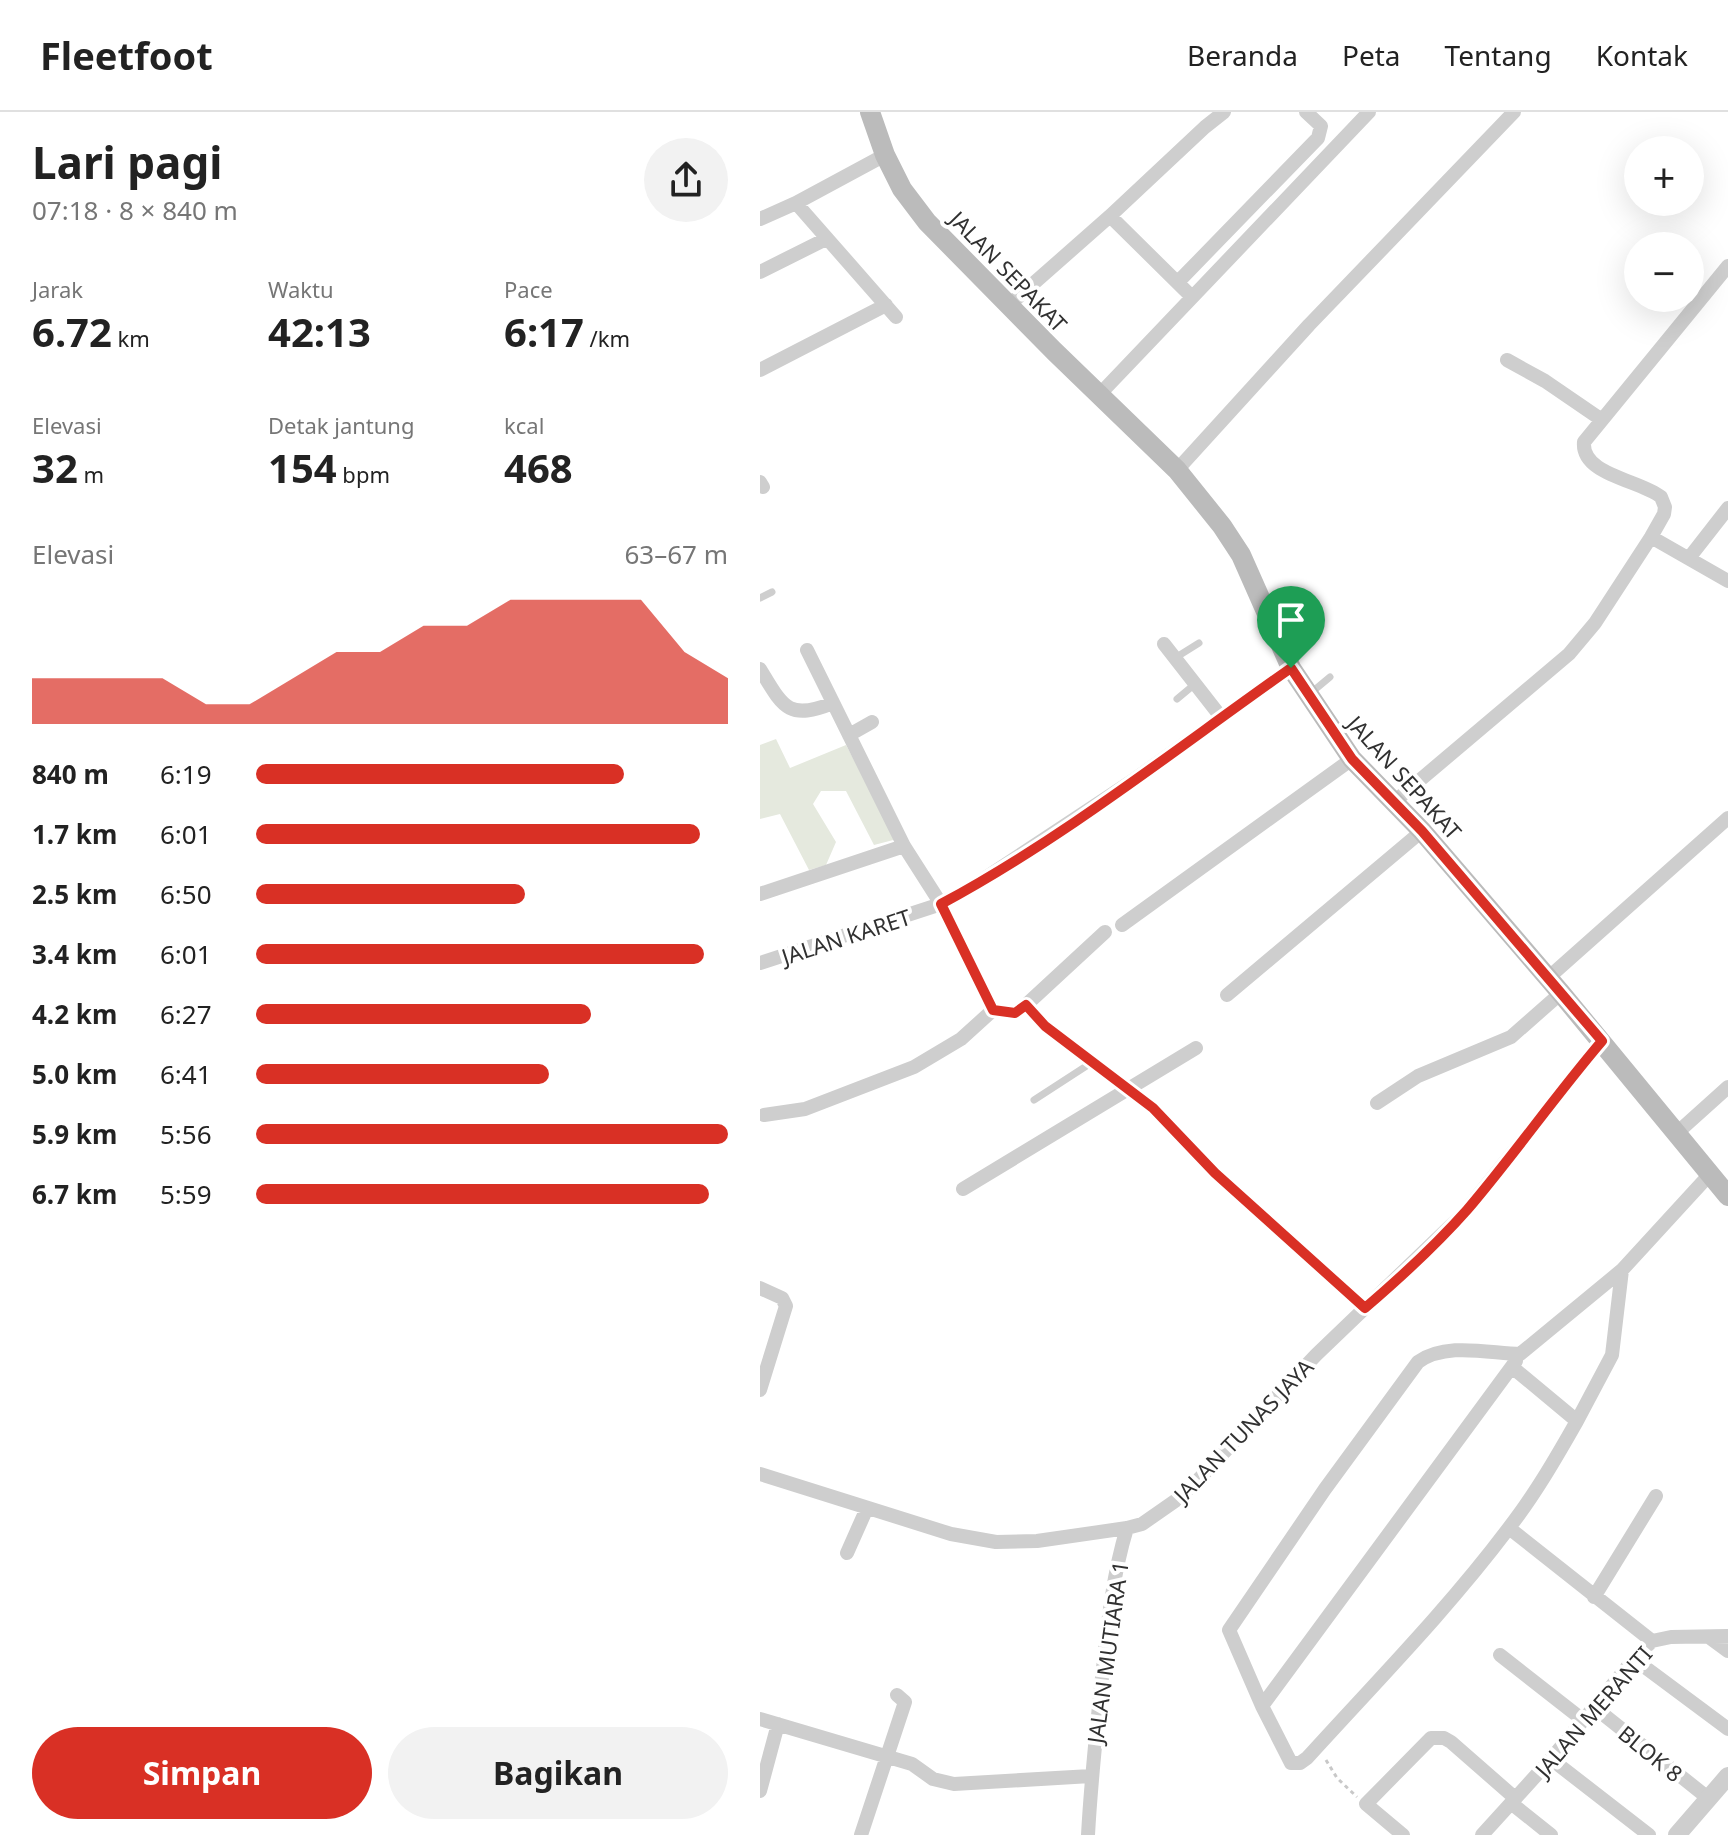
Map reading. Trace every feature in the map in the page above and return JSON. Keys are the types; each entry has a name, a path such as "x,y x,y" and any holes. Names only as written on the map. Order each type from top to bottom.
{"main road":[{"name":"JALAN SEPAKAT","path":"870,112 885,155 902,189 927,222 1008,306 1177,470 1222,526 1241,555 1291,668 1352,759 1422,831 1602,1041 1728,1196"}],"street":[{"path":"1008,306 1224,112"},
{"path":"1178,282 1315,142 1321,128 1306,112"},
{"path":"1099,395 1369,112"},
{"path":"1177,470 1309,325 1514,112"},
{"path":"760,219 885,155"},
{"path":"796,203 896,317"},
{"path":"1110,216 1191,296"},
{"path":"760,272 826,239"},
{"path":"1394,802 1569,654 1595,623 1651,537 1664,514 1661,497 1589,461 1584,453 1584,442 1728,266"},
{"path":"760,370 886,305"},
{"path":"1507,360 1545,381 1602,420"},
{"path":"1689,558 1728,508"},
{"path":"1651,537 1728,581"},
{"path":"1164,644 1221,717"},
{"path":"807,650 904,846 941,904 993,1010"},
{"name":"JALAN KARET","path":"760,963 941,904 1038,844 1291,668"},
{"path":"760,669 794,712 808,712 833,703"},
{"path":"849,735 872,722"},
{"path":"1122,925 1352,759"},
{"path":"1377,1103 1418,1076 1511,1037 1555,986 1728,818"},
{"path":"1227,995 1422,831"},
{"path":"760,894 904,846"},
{"path":"764,1115 805,1109 914,1067 961,1039 993,1010 1015,1013 1105,932"},
{"path":"1026,1005 1045,1026 1153,1108 1215,1173 1365,1308"},
{"name":"JALAN TUNAS JAYA","path":"760,1474 951,1534 996,1542 1037,1541 1127,1528 1155,1517 1175,1501 1365,1308 1465,1212 1602,1041"},
{"path":"963,1189 1196,1048"},
{"path":"1678,1132 1728,1087"},
{"path":"1262,1706 1516,1360 1622,1270 1711,1173"},
{"path":"1577,1421 1516,1360 1445,1351 1418,1362 1230,1626 1232,1642 1291,1763 1304,1760 1420,1635 1509,1528 1554,1461 1577,1421 1612,1355 1622,1270"},
{"path":"760,1288 782,1298 786,1306 760,1390"},
{"path":"1594,1597 1656,1496"},
{"path":"847,1553 867,1508"},
{"name":"JALAN MUTIARA 1","path":"1088,1835 1091,1776 1110,1605 1116,1564 1127,1528"},
{"path":"1509,1528 1652,1641"},
{"name":"JALAN MERANTI","path":"1482,1835 1652,1641 1671,1637 1728,1636"},
{"path":"1709,1637 1728,1651"},
{"path":"1500,1655 1583,1720"},
{"path":"1634,1659 1728,1729"},
{"path":"861,1835 905,1702 897,1695"},
{"name":"BLOK 8","path":"1594,1707 1708,1798"},
{"path":"760,1719 889,1756 912,1764 933,1779 954,1784 1091,1776"},
{"path":"760,1791 778,1724"},
{"path":"1403,1835 1366,1804 1429,1740 1439,1737 1451,1742 1551,1835"},
{"path":"1551,1759 1649,1835"},
{"path":"1677,1835 1728,1776"}],"lane":[{"path":"760,598 772,592"},
{"path":"1175,658 1199,643"},
{"path":"1307,696 1330,677"},
{"path":"1177,699 1195,684"},
{"path":"1034,1100 1093,1062"}],"path":[{"path":"1318,1746 1337,1778 1366,1804"}],"shaded area":[{"path":"776,739 790,768 846,745 897,839 874,845 846,791 821,791 813,804 836,842 826,865 809,870 780,814 760,819 760,745"}],"route":[{"path":"1291,668 1352,759 1422,831 1602,1041 1465,1212 1365,1308 1215,1173 1153,1108 1045,1026 1026,1005 1015,1013 1004,1014 993,1010 941,904 1135,779 1291,668"}]}
